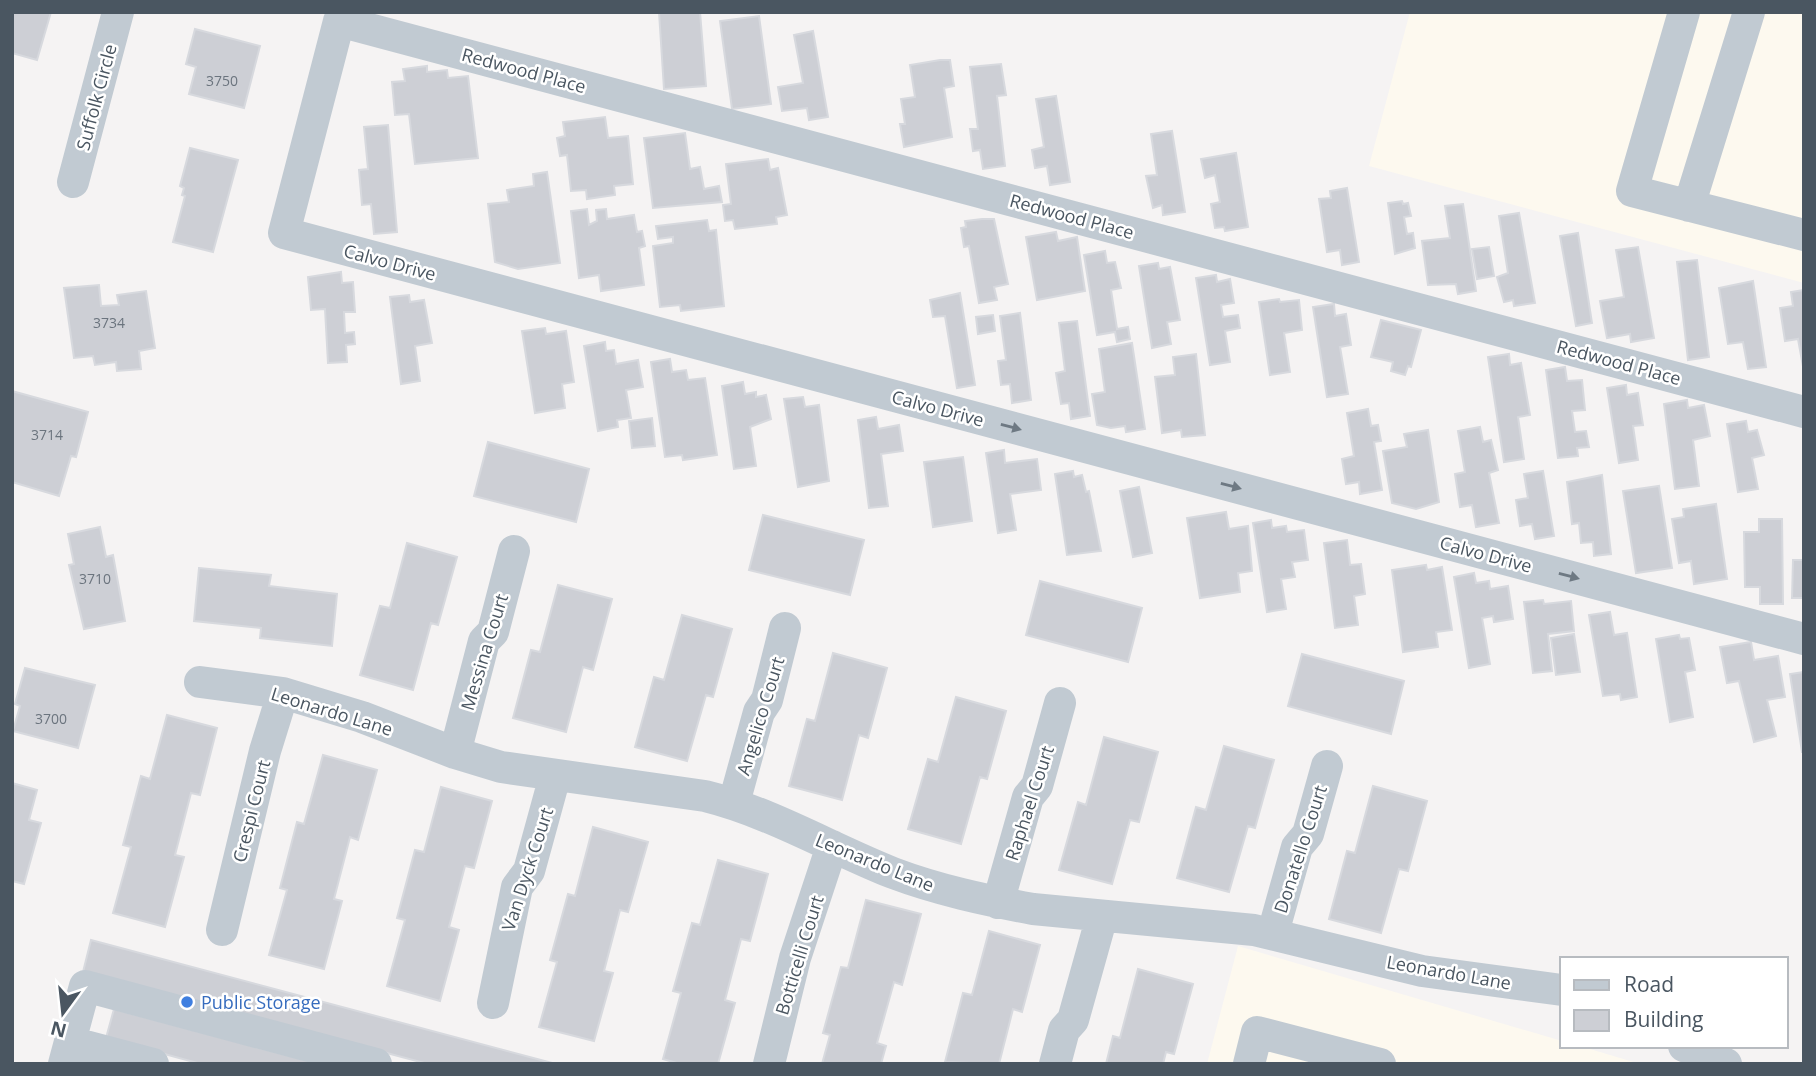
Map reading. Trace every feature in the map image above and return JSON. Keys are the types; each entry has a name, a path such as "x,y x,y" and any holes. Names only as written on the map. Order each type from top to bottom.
{"street":[{"name":"Suffolk Circle","path":"73,182 118,12"},
{"path":"1684,12 1632,191 1804,235"},
{"path":"1689,206 1749,12"},
{"name":"Calvo Drive","path":"339,21 284,233 1804,639"},
{"name":"Redwood Place","path":"339,21 1804,412"},
{"name":"Messina Court","path":"455,753 484,641 493,632 514,551"},
{"name":"Angelico Court","path":"734,803 759,712 767,700 785,628"},
{"name":"Leonardo Lane","path":"200,682 283,693 362,717 455,753 500,767 705,796 734,803 894,873 941,889 998,903 1273,933 1422,971 1560,990"},
{"name":"Crespi Court","path":"222,930 265,751 283,693"},
{"name":"Raphael Court","path":"998,903 1028,797 1037,786 1060,703"},
{"name":"Donatello Court","path":"1273,933 1297,848 1308,834 1327,766"},
{"name":"Van Dyck Court","path":"493,1003 517,887 529,871 555,776"},
{"name":"Botticelli Court","path":"769,1064 795,958 832,846"},
{"path":"1055,1064 1064,1030 1073,1020 1102,916"},
{"path":"153,1064 67,1053 85,986 376,1064"},
{"path":"1249,1064 1257,1032 1363,1062"},
{"path":"1689,1048 1726,1064"}],"shaded area":[{"path":"1410,12 1804,12 1804,283 1369,166"},
{"path":"1238,946 1560,1040 1560,1048 1587,1048 1640,1064 1207,1064"}],"building":[{"path":"12,12 51,12 37,60 12,53"},
{"path":"659,12 700,12 706,86 664,89"},
{"path":"759,16 771,104 732,109 720,21"},
{"path":"195,29 260,46 244,108 189,94 196,67 186,64"},
{"path":"813,31 828,117 809,120 807,108 782,111 778,87 803,83 794,35"},
{"path":"950,60 954,86 944,88 952,137 904,147 900,124 905,124 901,99 915,97 910,65"},
{"path":"1001,64 1006,95 997,96 1005,166 983,169 980,150 973,151 970,129 978,129 970,67"},
{"path":"427,66 427,72 447,70 448,78 468,76 478,158 415,164 409,114 395,115 392,82 405,81 403,69"},
{"path":"1056,96 1070,182 1050,185 1047,166 1035,168 1032,150 1044,147 1036,99"},
{"path":"605,117 608,138 628,136 633,184 614,186 615,195 587,199 586,190 571,191 567,155 560,156 557,138 565,136 563,122"},
{"path":"388,125 397,232 374,234 371,204 362,205 359,170 368,169 364,127"},
{"path":"1172,131 1185,212 1163,215 1162,205 1153,208 1146,176 1157,175 1151,134"},
{"path":"685,133 690,169 700,167 704,189 719,186 722,202 653,208 644,138"},
{"path":"190,148 238,160 213,252 173,242 185,196 182,195 184,188 180,186"},
{"path":"1236,153 1248,227 1225,231 1224,227 1215,228 1211,204 1220,202 1215,175 1205,178 1201,159"},
{"path":"768,159 770,170 778,168 787,215 776,217 777,224 735,229 733,220 725,221 723,205 731,204 726,164"},
{"path":"547,172 560,263 518,269 495,262 488,204 509,202 507,190 534,186 533,174"},
{"path":"1347,188 1359,262 1342,265 1340,250 1327,252 1319,199 1331,198 1330,191"},
{"path":"1402,201 1403,204 1408,203 1411,216 1404,217 1407,234 1413,233 1415,248 1395,254 1388,203"},
{"path":"1463,204 1476,291 1458,294 1456,284 1428,285 1422,241 1450,238 1445,206"},
{"path":"587,209 589,225 597,221 596,210 606,209 607,219 634,215 637,232 642,231 645,246 639,248 644,285 601,291 599,275 579,278 571,211"},
{"path":"1519,213 1535,303 1514,306 1513,300 1504,302 1497,277 1508,273 1499,216"},
{"path":"994,219 1008,284 994,287 997,300 979,303 969,246 964,247 961,228 966,227 965,221"},
{"path":"707,220 709,231 716,230 724,306 681,311 680,305 660,307 653,246 673,243 673,237 658,239 656,226"},
{"path":"1056,232 1058,241 1077,237 1085,291 1037,300 1026,237"},
{"path":"1578,233 1592,323 1576,326 1560,236"},
{"path":"1489,247 1494,276 1477,279 1472,249"},
{"path":"1638,247 1654,338 1631,342 1630,334 1607,338 1600,301 1624,297 1616,250"},
{"path":"1105,251 1107,263 1115,262 1121,288 1111,290 1117,329 1128,327 1130,339 1117,342 1115,332 1097,335 1084,255"},
{"path":"1697,260 1709,357 1688,360 1677,262"},
{"path":"1158,263 1159,269 1170,267 1180,320 1167,322 1171,344 1152,348 1139,266"},
{"path":"341,272 342,283 353,282 355,312 344,312 345,333 354,332 355,344 346,345 347,362 328,363 325,309 311,310 308,277"},
{"path":"1216,275 1217,282 1230,279 1234,303 1221,305 1223,317 1238,315 1240,328 1225,331 1230,362 1210,365 1196,278"},
{"path":"1753,281 1766,367 1748,369 1743,342 1728,344 1719,288"},
{"path":"99,285 101,306 119,305 117,295 146,291 155,348 139,351 141,369 117,371 116,362 95,365 93,356 74,358 64,288"},
{"path":"1804,290 1804,372 1798,339 1785,341 1780,308 1793,306 1791,292"},
{"path":"960,293 975,385 957,388 945,316 933,317 930,300"},
{"path":"409,295 410,302 424,300 432,343 415,346 420,381 401,384 390,297"},
{"path":"1279,299 1280,302 1299,300 1302,330 1284,333 1290,372 1270,375 1259,302"},
{"path":"1334,304 1335,316 1346,314 1351,345 1340,347 1348,394 1327,397 1313,307"},
{"path":"1020,313 1031,400 1012,403 1010,384 1001,385 998,361 1006,360 1000,316"},
{"path":"993,315 995,331 978,334 976,317"},
{"path":"1381,320 1421,330 1411,367 1408,366 1405,375 1391,371 1393,362 1371,357"},
{"path":"1077,321 1090,416 1071,419 1069,403 1061,404 1056,373 1065,371 1059,323"},
{"path":"545,328 546,334 566,331 574,382 562,384 565,408 535,413 522,331"},
{"path":"605,342 606,351 614,350 616,364 638,360 643,387 626,390 631,418 617,420 618,427 598,431 584,346"},
{"path":"1132,343 1145,429 1126,432 1125,426 1111,428 1097,425 1092,394 1105,392 1099,349"},
{"path":"1196,354 1205,435 1182,437 1181,430 1162,433 1155,377 1175,375 1173,357"},
{"path":"1509,354 1510,365 1521,363 1530,415 1518,417 1524,459 1504,462 1488,357"},
{"path":"670,359 672,372 686,370 688,380 705,378 717,455 683,460 682,455 665,457 651,362"},
{"path":"1565,367 1567,381 1582,380 1585,410 1572,411 1575,432 1586,431 1589,447 1577,448 1578,456 1558,458 1546,370"},
{"path":"743,382 745,394 756,392 756,397 766,395 771,419 750,427 756,466 734,469 722,386"},
{"path":"1626,385 1627,395 1638,393 1643,425 1633,426 1638,460 1619,463 1607,388"},
{"path":"12,391 88,412 76,457 71,456 59,496 12,482"},
{"path":"803,397 805,407 819,405 829,481 798,487 784,399"},
{"path":"1687,400 1688,408 1704,405 1710,436 1693,440 1699,486 1675,489 1664,404"},
{"path":"1368,409 1371,426 1378,425 1381,441 1374,442 1382,490 1360,494 1359,482 1346,484 1342,459 1354,456 1347,413"},
{"path":"876,417 878,429 899,425 903,451 881,454 888,506 869,508 858,420"},
{"path":"652,418 655,446 632,448 629,421"},
{"path":"1746,421 1748,432 1757,430 1764,455 1752,458 1758,489 1738,492 1727,424"},
{"path":"1480,427 1483,442 1491,440 1498,470 1489,473 1499,523 1476,527 1472,505 1460,507 1455,474 1465,472 1458,431"},
{"path":"1428,430 1439,502 1416,509 1392,503 1383,451 1407,447 1404,434"},
{"path":"488,442 589,469 576,522 474,496"},
{"path":"1004,450 1005,463 1037,459 1041,490 1010,494 1016,530 998,533 986,453"},
{"path":"963,457 972,521 933,527 924,462"},
{"path":"1073,471 1074,477 1082,475 1086,492 1089,491 1101,551 1067,555 1055,474"},
{"path":"1543,471 1554,536 1535,539 1532,524 1520,526 1516,500 1528,498 1524,474"},
{"path":"1602,475 1611,554 1594,556 1593,542 1581,543 1579,523 1572,524 1567,482"},
{"path":"1659,486 1672,568 1636,573 1623,491"},
{"path":"1139,487 1152,553 1133,557 1120,491"},
{"path":"1716,504 1727,579 1694,584 1691,561 1679,563 1672,519 1684,517 1683,509"},
{"path":"1226,512 1229,529 1248,526 1252,571 1238,573 1240,592 1200,598 1187,518"},
{"path":"763,515 864,540 850,595 749,570"},
{"path":"1759,519 1782,519 1783,604 1760,604 1760,587 1745,587 1744,532 1759,532"},
{"path":"1271,520 1272,528 1286,526 1287,532 1304,530 1308,560 1292,562 1295,577 1281,579 1286,609 1267,612 1253,523"},
{"path":"100,527 106,557 113,555 125,621 84,629 69,565 74,564 68,534"},
{"path":"1347,540 1350,565 1361,564 1365,594 1354,596 1358,625 1335,628 1324,543"},
{"path":"407,543 457,557 438,625 431,623 413,690 360,675 380,606 390,608"},
{"path":"1793,560 1804,560 1804,598 1792,598"},
{"path":"1426,565 1427,570 1442,567 1452,630 1436,632 1438,647 1403,652 1392,570"},
{"path":"199,568 271,575 269,586 337,594 332,646 260,638 261,628 194,621"},
{"path":"1474,573 1476,583 1489,581 1490,589 1508,586 1513,619 1494,622 1493,616 1482,618 1490,664 1469,668 1454,577"},
{"path":"1040,581 1142,608 1128,662 1026,635"},
{"path":"558,585 612,599 593,670 583,667 566,732 513,718 531,650 540,652"},
{"path":"1543,600 1544,604 1571,601 1574,631 1548,634 1552,671 1533,673 1524,602"},
{"path":"1610,612 1614,635 1627,633 1637,697 1621,700 1620,694 1603,696 1589,615"},
{"path":"682,615 732,629 713,697 706,695 687,761 635,747 654,677 664,680"},
{"path":"1574,634 1580,672 1556,675 1551,638"},
{"path":"1679,635 1680,639 1689,638 1695,670 1685,672 1693,717 1670,722 1656,639"},
{"path":"1751,642 1754,660 1778,656 1785,697 1767,700 1776,736 1754,742 1739,681 1727,683 1720,647"},
{"path":"833,653 887,668 868,738 859,735 842,800 789,786 807,719 815,721"},
{"path":"1302,654 1404,681 1391,734 1288,706"},
{"path":"25,668 95,685 78,748 13,731 20,706 15,704"},
{"path":"1804,672 1804,752 1802,752 1790,674"},
{"path":"956,697 1006,711 987,779 980,777 961,844 908,829 928,759 938,762"},
{"path":"167,715 217,728 200,795 191,793 175,855 184,857 165,927 113,913 131,847 123,845 141,776 150,779"},
{"path":"1104,737 1158,752 1139,822 1130,820 1112,884 1059,870 1078,802 1086,805"},
{"path":"1224,746 1274,760 1255,828 1248,826 1229,892 1177,878 1196,807 1206,810"},
{"path":"323,755 377,770 358,840 350,837 334,899 342,901 324,969 269,955 287,890 280,888 297,822 304,824"},
{"path":"12,783 37,790 29,820 41,823 24,884 12,881"},
{"path":"1373,786 1427,801 1408,871 1399,869 1381,933 1329,919 1347,851 1355,853"},
{"path":"441,787 492,801 474,868 465,866 449,927 459,930 440,1001 387,986 405,920 397,918 415,850 424,852"},
{"path":"593,827 648,842 628,912 620,910 604,971 613,973 594,1041 539,1027 557,962 550,960 568,894 575,896"},
{"path":"718,860 768,874 750,941 741,939 725,1000 735,1003 718,1064 680,1064 663,1059 681,993 673,991 692,923 700,925"},
{"path":"866,900 921,914 902,985 894,982 877,1043 886,1046 881,1064 822,1064 830,1035 823,1033 841,967 848,968"},
{"path":"989,931 1040,945 1022,1012 1013,1009 999,1064 945,1062 963,993 972,995"},
{"path":"91,940 556,1064 428,1064 83,972"},
{"path":"1138,969 1193,984 1174,1054 1166,1052 1163,1064 1106,1064 1113,1036 1120,1038"},
{"path":"114,1009 320,1064 201,1064 106,1038"}],"place":[{"name":"Public Storage","path":"187,1002"}]}
